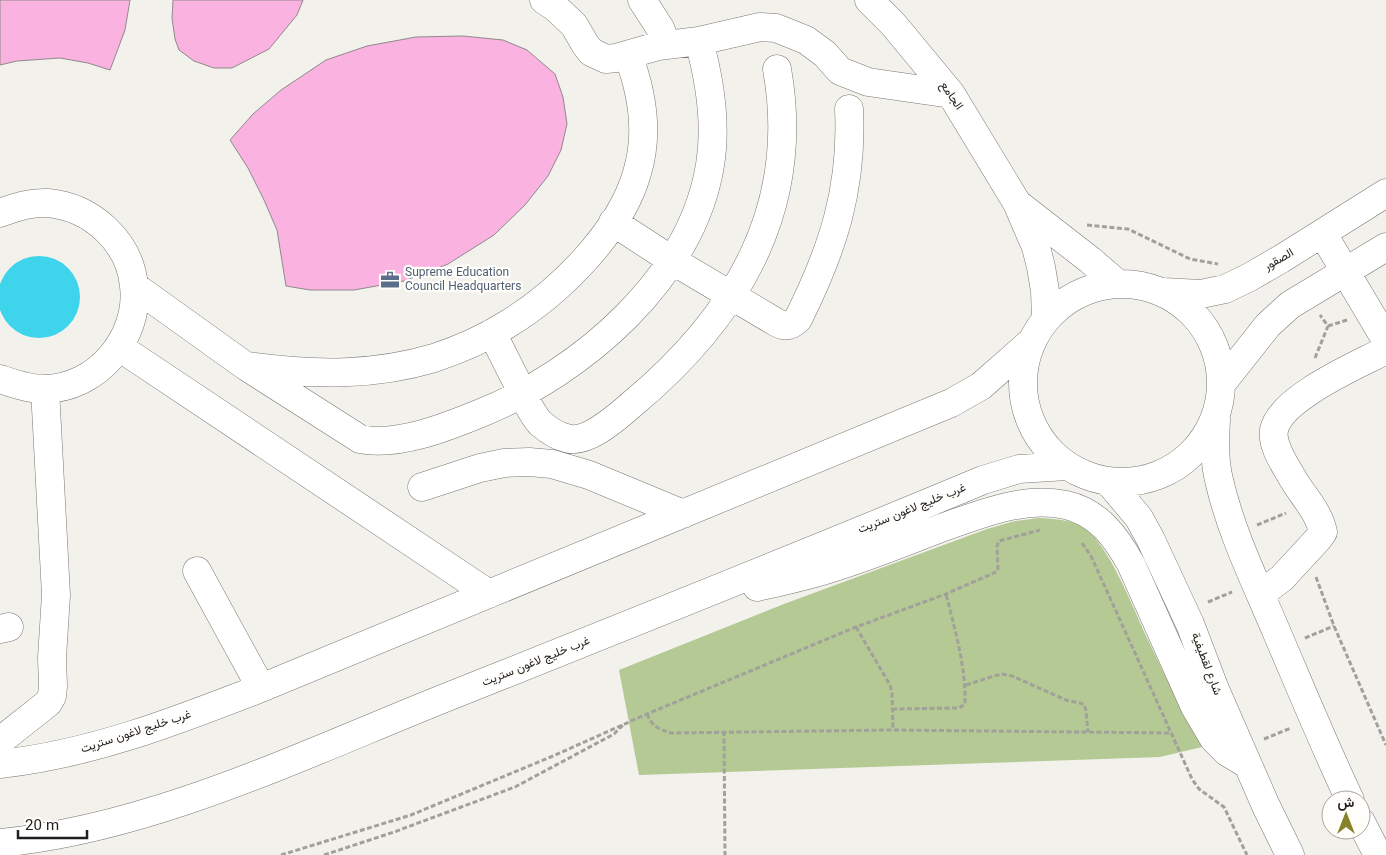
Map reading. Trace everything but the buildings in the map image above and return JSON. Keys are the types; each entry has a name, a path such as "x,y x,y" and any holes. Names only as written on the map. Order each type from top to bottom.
{"street":[{"path":"544,0 556,8 574,25 591,52 606,59 760,27 776,28 806,40 826,54 840,71 868,82 951,94"},
{"path":"642,0 660,28 667,45"},
{"name":"الجامع","path":"869,0 893,24 951,94 1017,203 1036,247 1045,291 1046,319"},
{"path":"134,286 247,367 351,434 370,441 390,440 454,424 523,394 567,367 598,342 644,297 673,260 699,206 710,165 713,128 712,99 699,41"},
{"path":"247,367 318,374 396,367 434,357 471,343 506,326 540,302 590,253 613,222 630,194 638,172 644,131 635,74 628,55"},
{"path":"492,332 534,414 547,428 564,438 571,440 584,438 627,409 657,384 690,350 732,296 761,240 776,189 781,154 783,122 781,90 777,69"},
{"path":"613,222 780,325 790,325 798,319 824,264 836,228 848,169 850,108"},
{"name":"الصقور","path":"1162,292 1201,294 1225,289 1248,278 1323,234 1386,193"},
{"path":"0,212 22,205 48,203 73,208 96,220 115,238 128,261 134,286 129,328 119,348 108,361 94,372 79,381 46,389 22,387 0,379"},
{"name":"الجامع","path":"1017,203 1118,284"},
{"path":"1258,588 1282,578 1323,532 1320,521 1282,460 1275,443 1274,430 1278,421 1283,413 1316,386 1380,353 1386,341 1346,270 1323,234"},
{"path":"1222,383 1268,325 1284,310 1386,247"},
{"path":"1118,284 1140,285 1162,292 1189,310 1201,322 1217,350 1222,383 1221,401 1216,418 1199,447 1173,469 1141,481 1108,481 1080,473 1067,466 1043,443 1034,429 1027,414 1023,397 1024,364 1031,342 1046,319 1071,298 1101,286 1118,284"},
{"name":"غرب خليج لاغون ستريت","path":"0,764 75,752 126,738 193,715 261,688 951,403 981,386 1031,342"},
{"path":"119,348 489,594"},
{"path":"0,742 48,703 52,696 52,658 56,595 46,389"},
{"path":"1216,418 1215,455 1219,479 1236,533 1313,718 1345,790"},
{"path":"422,487 480,468 504,463 529,462 552,464 589,475 683,514"},
{"name":"غرب خليج لاغون ستريت","path":"0,843 65,834 196,797 704,595 983,480 1019,469 1067,466"},
{"name":"شارع لقطيفية","path":"1108,481 1139,518 1184,612 1244,757 1290,855"},
{"path":"704,595 743,591 838,566 960,521 1011,505 1031,502 1068,505 1090,514 1105,526 1123,550 1195,707 1214,739 1227,752 1244,757"},
{"path":"198,572 261,688"},
{"path":"1370,840 1378,855"}],"path":[{"path":"1068,243 1078,230 1088,224 1128,229 1190,259 1221,264"},
{"path":"1236,533 1287,513"},
{"path":"281,855 411,815 856,627 946,594 998,570 997,546 999,541 1042,529"},
{"path":"1077,538 1090,556 1192,779 1200,788 1224,807 1247,855"},
{"path":"1184,612 1258,588"},
{"path":"892,709 962,707 965,704 966,685 946,594"},
{"path":"1283,646 1334,626"},
{"path":"856,627 890,685 892,692 893,730"},
{"path":"966,685 1002,674 1012,676 1066,700 1084,704 1088,732"},
{"path":"647,714 651,723 658,729 671,733 893,730 1171,733"},
{"path":"1244,757 1313,718"},
{"path":"324,855 394,832 515,787 606,739 623,725"},
{"path":"724,731 725,855"}],"green space":[{"path":"1039,518 1078,524 1093,536 1103,548 1202,747 1160,757 639,775 619,670 784,604 987,529 1015,521"}],"water":[{"path":"39,256 55,259 68,268 77,281 80,297 77,313 68,326 55,335 39,338 23,335 10,326 1,313 -2,297 1,281 10,268 23,259"}],"place":[{"name":"Supreme Education Council Headquarters","path":"390,280"}]}
